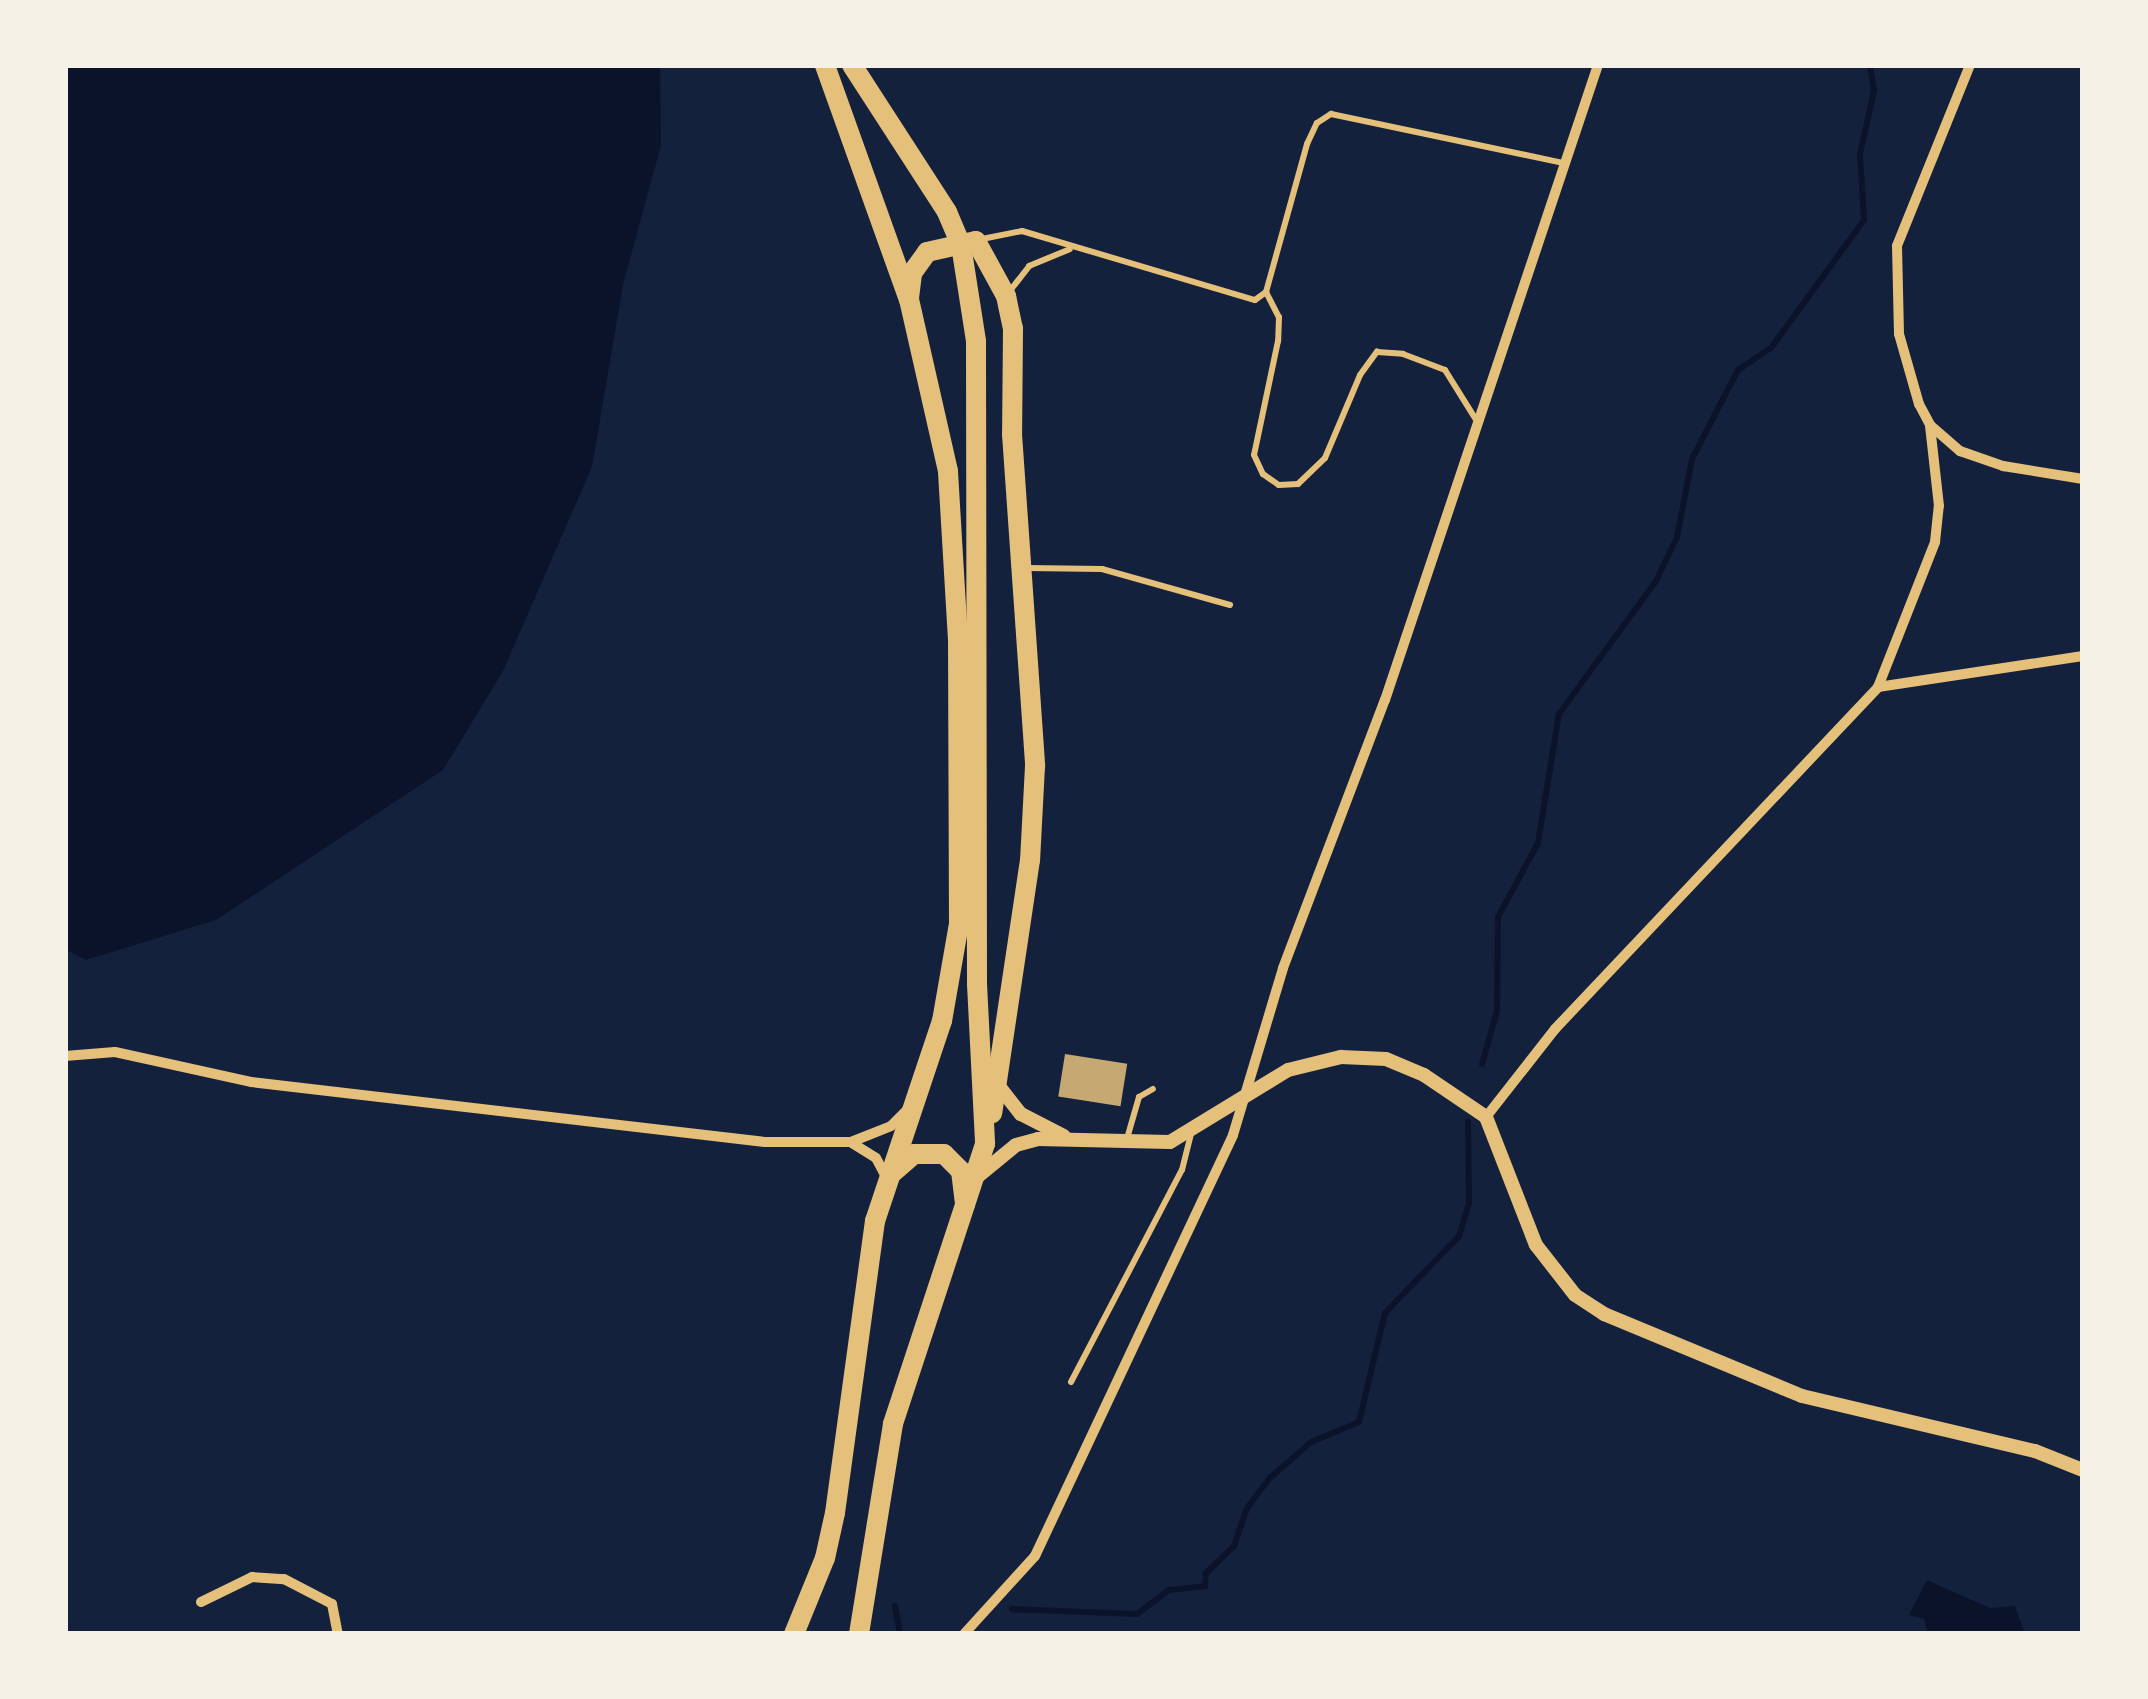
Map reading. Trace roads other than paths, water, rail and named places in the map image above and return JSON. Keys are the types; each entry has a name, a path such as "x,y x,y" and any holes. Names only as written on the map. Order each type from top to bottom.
{"highway":[{"path":"794,1634 828,1543 887,1179 953,972 960,732 948,471 909,300 825,65"},
{"path":"852,65 1006,296 1035,766 1030,860 998,1085 977,1177 893,1424 859,1634"},
{"path":"909,300 919,261 927,252 968,243"},
{"path":"968,243 979,428 976,984 986,1144"},
{"path":"887,1179 914,1154 944,1154 960,1171 965,1212"}],"street":[{"path":"964,1634 1035,1556 1211,1188 1246,1093 1283,968 1385,700 1475,418 1598,65"},
{"path":"1486,1118 1544,1041 1878,687 1936,542 1939,506 1930,425 1899,334 1897,246 1970,65"},
{"path":"1930,425 1960,451 2017,469 2083,479"},
{"path":"1878,687 2083,656"},
{"path":"65,1056 115,1052 251,1082 764,1142 851,1142 890,1126 913,1104"},
{"path":"977,1177 1016,1145 1065,1136 1148,1145 1191,1134 1246,1093 1288,1070 1362,1056 1424,1074 1486,1118 1536,1246 1575,1295 1604,1314 1802,1396 2034,1451 2083,1470"},
{"path":"998,1085 1021,1114 1065,1136"},
{"path":"851,1142 876,1158 887,1179"},
{"path":"202,1602 252,1578 284,1578 332,1604 338,1634"}],"lane":[{"path":"1475,418 1445,370 1403,354 1377,352 1360,375 1325,458 1298,484 1279,485 1263,474 1254,455 1278,341 1279,317 1266,292 1307,144 1317,123 1331,114 1566,164"},
{"path":"968,243 1014,229 1246,300 1266,292"},
{"path":"1006,296 1029,266 1072,248"},
{"path":"1021,568 1102,569 1230,605"},
{"path":"1126,1143 1139,1097 1153,1088"},
{"path":"1071,1382 1182,1170 1191,1134"}],"water":[{"path":"65,65 660,65 661,145 623,285 592,467 503,671 443,770 216,920 86,960 65,949"},
{"path":"1927,1580 1990,1608 2015,1606 2024,1631 1928,1634 1924,1619 1909,1615"}],"waterway":[{"path":"1482,1064 1497,1011 1498,917 1538,843 1559,714 1656,581 1677,537 1692,459 1738,370 1771,348 1864,220 1860,154 1874,91 1870,65"},
{"path":"1012,1609 1137,1614 1169,1590 1205,1586 1206,1573 1234,1546 1247,1508 1270,1478 1311,1442 1359,1422 1385,1313 1459,1236 1469,1203 1468,1122"},
{"path":"895,1606 900,1634"}]}
